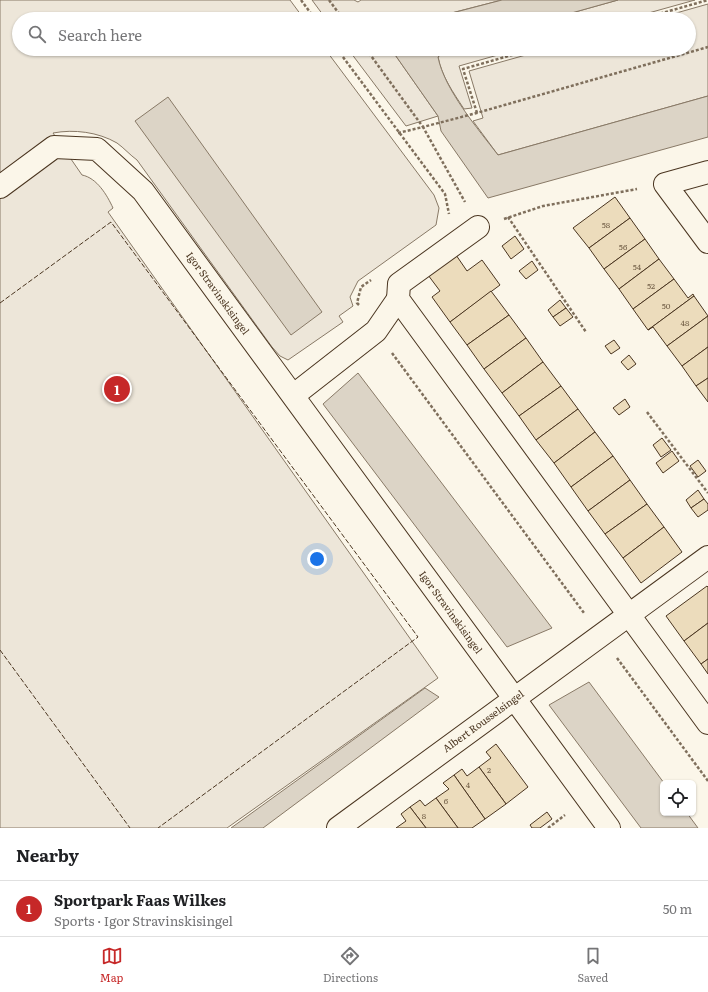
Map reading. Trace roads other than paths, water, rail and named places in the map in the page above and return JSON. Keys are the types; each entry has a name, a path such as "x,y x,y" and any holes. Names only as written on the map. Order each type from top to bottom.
{"street":[{"name":"Igor Stravinskisingel","path":"0,187 54,147 97,150 143,191 609,828"},
{"path":"708,172 664,184 708,242"},
{"path":"294,396 376,331 398,299 399,284 478,227"},
{"path":"398,299 708,723"},
{"name":"Albert Rousselsingel","path":"338,828 708,557"}],"place":[{"name":"Sportpark Faas Wilkes","path":"117,389"}]}
